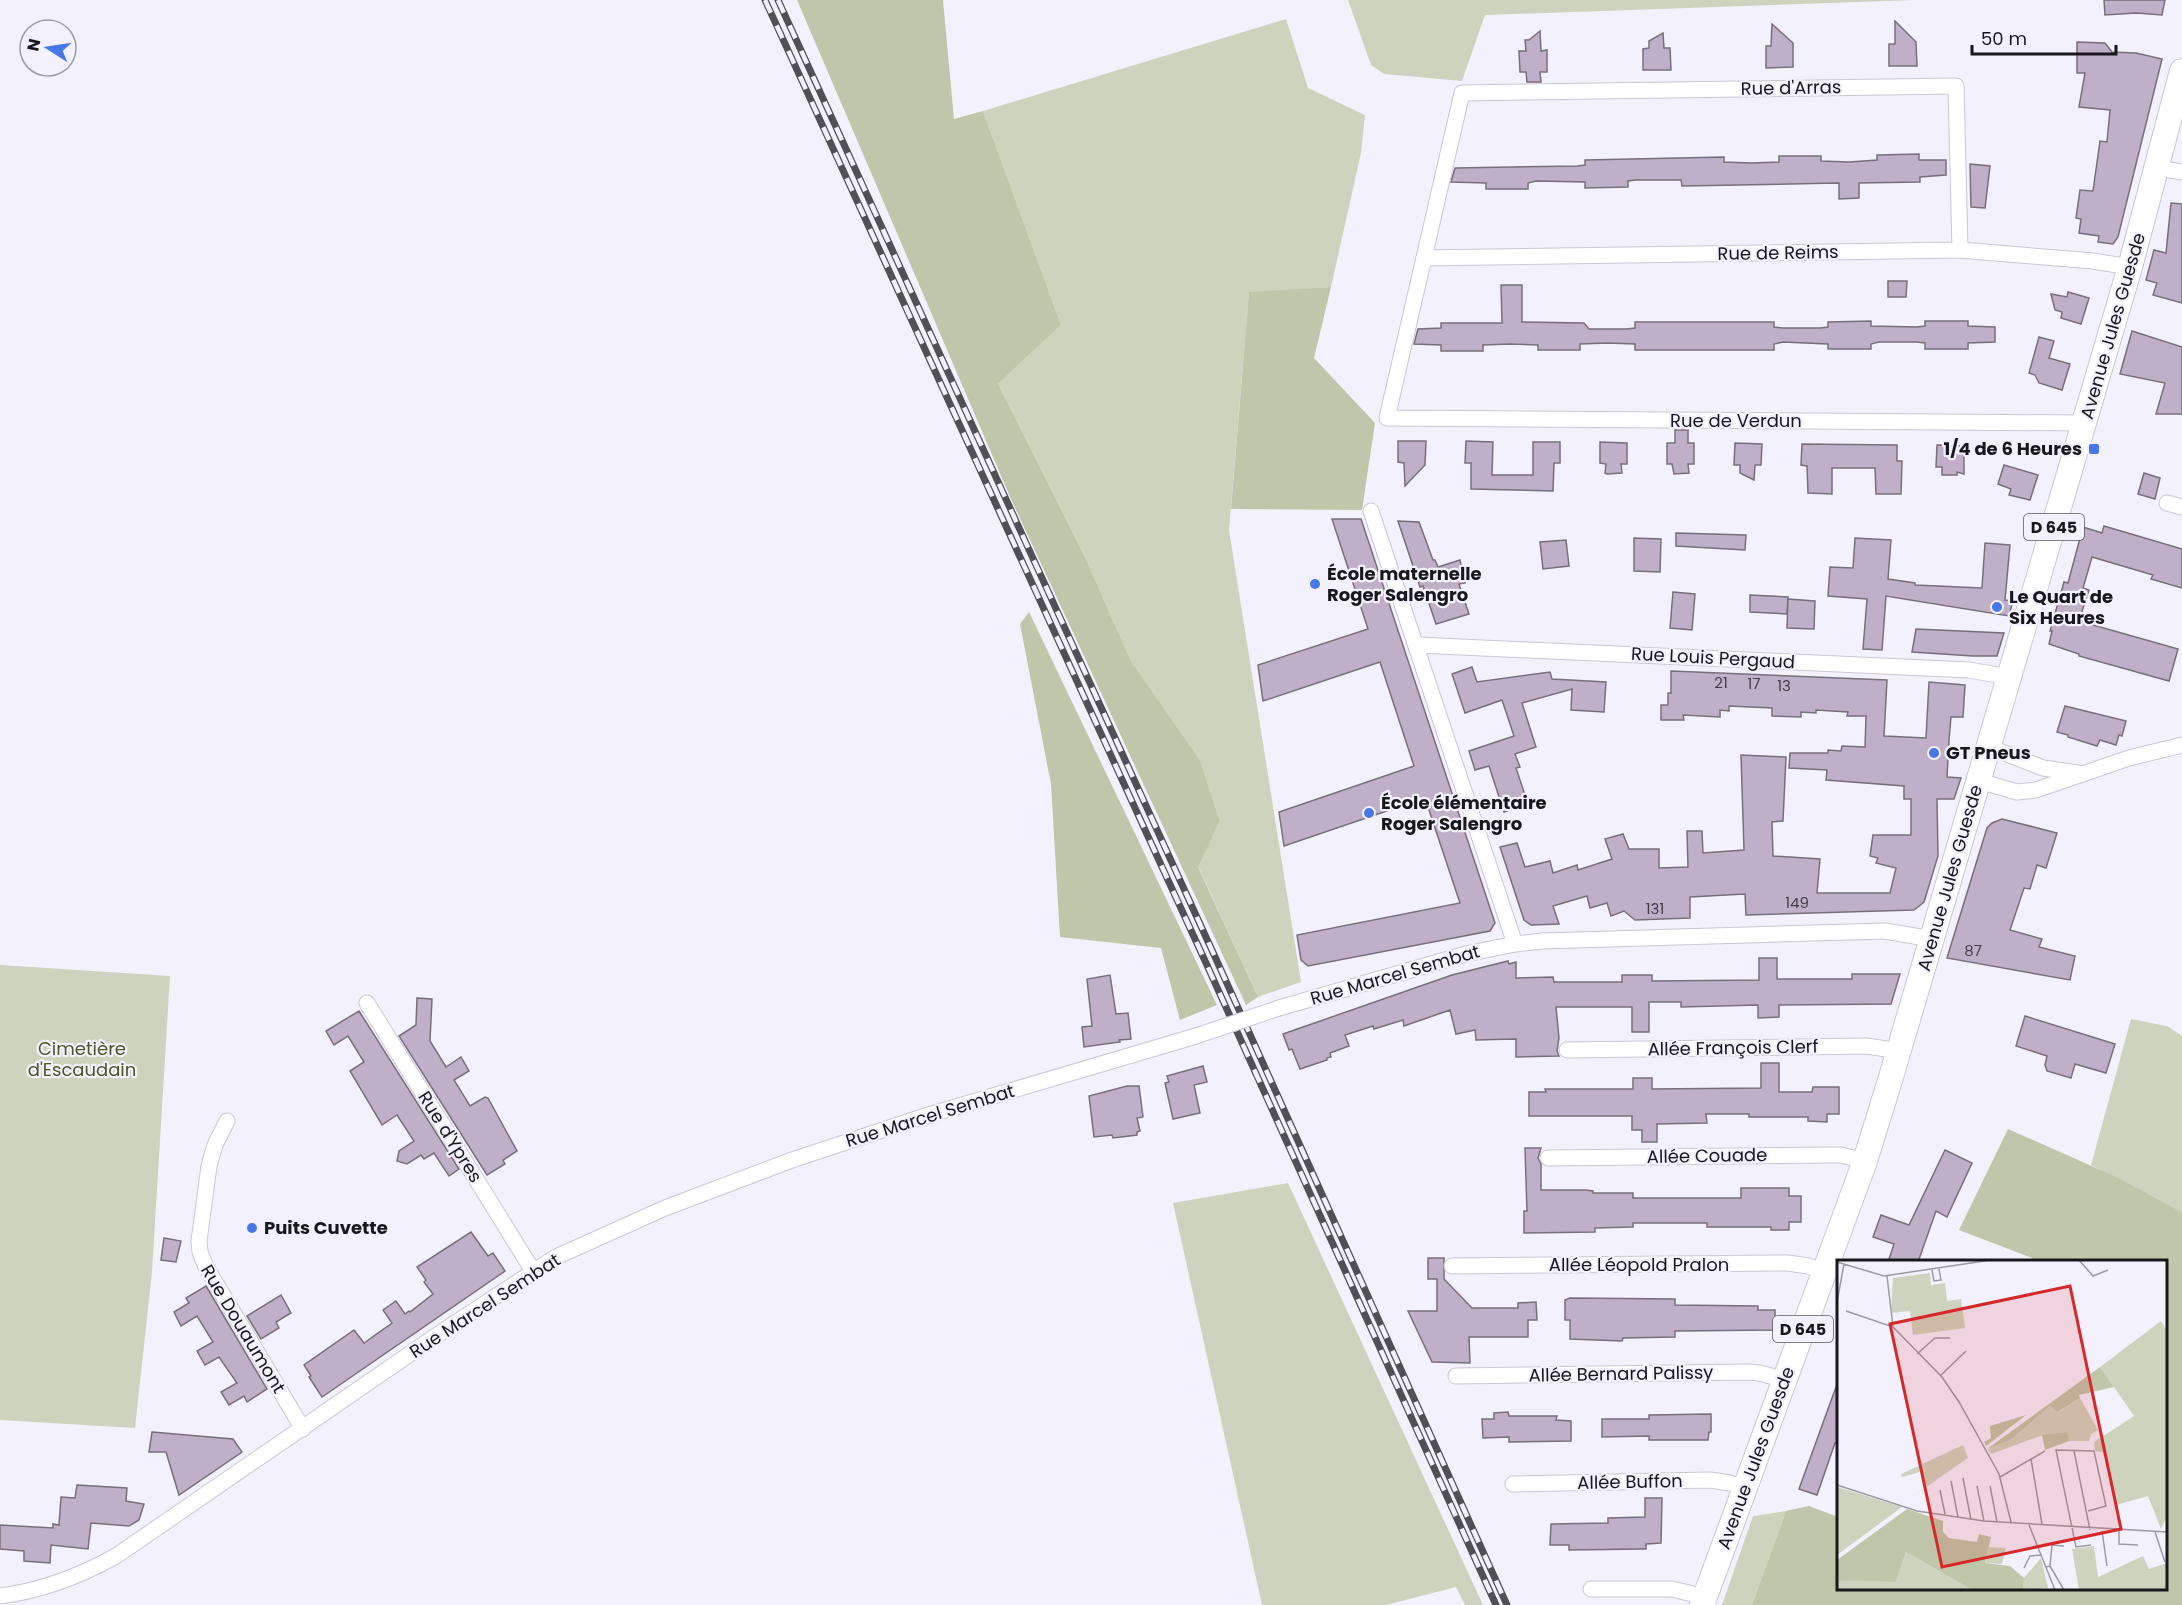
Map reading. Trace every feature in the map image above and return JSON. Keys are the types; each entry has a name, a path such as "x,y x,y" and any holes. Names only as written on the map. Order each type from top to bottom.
{"main road":[{"name":"Avenue Jules Guesde","path":"1704,1601 1865,1161 2085,423 2158,168 2182,71"}],"street":[{"name":"Rue d'Arras","path":"1424,258 1462,93 1956,86 1960,250"},
{"path":"2158,168 2182,172"},
{"name":"Rue de Reims","path":"1424,258 1960,250 2094,261 2130,267"},
{"name":"Rue de Verdun","path":"1424,258 1387,418 2085,423"},
{"path":"2167,503 2182,507"},
{"path":"1371,511 1515,944"},
{"name":"Rue Louis Pergaud","path":"1417,645 1968,670 2009,677"},
{"path":"1979,781 2017,792 2026,792 2047,787 2081,773 2182,745"},
{"path":"1989,747 2043,768 2081,773"},
{"name":"Rue Marcel Sembat","path":"0,1596 26,1598 116,1556 556,1257 664,1208 792,1160 922,1117 1196,1036 1279,1008 1466,954 1515,944 1885,931 1932,939"},
{"name":"Rue d'Ypres","path":"367,1003 533,1271"},
{"name":"Allée François Clerf","path":"1567,1050 1867,1047 1899,1051"},
{"name":"Rue Douaumont","path":"227,1121 215,1145 209,1166 200,1231 200,1252 206,1267 303,1429"},
{"name":"Allée Couade","path":"1548,1158 1841,1155 1865,1161"},
{"name":"Allée Léopold Pralon","path":"1452,1266 1788,1263 1824,1271"},
{"name":"Allée Bernard Palissy","path":"1456,1376 1748,1372 1785,1380"},
{"name":"Allée Buffon","path":"1513,1484 1710,1480 1745,1488"},
{"path":"1591,1589 1672,1589 1704,1601"}],"green space":[{"path":"797,0 943,0 954,119 983,111 1061,325 998,384 1084,555 1131,661 1200,760 1220,821 1198,867 1258,997 1246,1005 1011,499"},
{"path":"1348,0 1916,0 1485,15 1462,81 1384,74 1371,65"},
{"path":"1286,19 1308,88 1365,115 1361,153 1331,287 1249,293 1229,530 1301,982 1258,997 1198,866 1220,821 1200,760 1131,661 1084,555 998,384 1061,325 983,111"},
{"path":"1331,287 1314,358 1375,423 1362,510 1231,509 1249,292"},
{"path":"1029,612 1217,1005 1180,1020 1161,948 1060,937 1051,784 1020,624"},
{"name":"Cimetière d'Escaudain","path":"0,965 170,976 152,1272 135,1428 0,1420"},
{"path":"2131,1019 2167,1026 2182,1036 2182,1212 2091,1165"},
{"path":"2008,1129 2112,1175 2182,1212 2182,1605 1752,1605 1786,1511 1809,1506 1837,1517 1837,1590 2167,1590 2167,1260 2031,1260 2032,1258 1959,1230"},
{"path":"1288,1183 1483,1605 1465,1605 1456,1587 1386,1605 1262,1605 1173,1203"},
{"path":"1786,1511 1752,1605 1722,1605 1753,1516"}],"building":[{"path":"2104,0 2165,0 2162,15 2136,13 2105,15"},
{"path":"1895,21 1916,42 1917,66 1889,66 1889,44 1895,44"},
{"path":"1772,24 1793,43 1793,67 1766,68 1766,46 1771,46"},
{"path":"1540,31 1541,51 1547,50 1547,72 1540,72 1541,82 1527,82 1526,72 1520,72 1519,51 1526,51 1525,40 1529,40"},
{"path":"1663,33 1664,48 1670,48 1671,70 1643,70 1643,49 1649,48 1649,41"},
{"path":"2077,42 2105,43 2112,52 2136,53 2162,59 2118,237 2113,244 2098,242 2099,236 2079,233 2081,219 2076,218 2080,190 2093,191 2100,141 2107,142 2110,110 2079,107 2085,73 2077,73"},
{"path":"1919,154 1919,160 1946,160 1946,175 1920,177 1920,182 1859,183 1859,198 1839,199 1839,183 1682,186 1681,180 1636,180 1628,181 1628,187 1585,188 1585,182 1536,181 1528,183 1528,189 1486,189 1486,183 1451,182 1455,168 1577,166 1585,165 1585,160 1724,157 1724,162 1751,163 1779,162 1779,156 1821,156 1821,161 1849,162 1877,160 1877,155"},
{"path":"1970,164 1990,166 1985,208 1971,207"},
{"path":"2171,203 2182,204 2182,303 2153,295 2157,283 2146,280 2154,250 2166,253"},
{"path":"1888,281 1907,281 1906,297 1888,297"},
{"path":"1501,285 1522,285 1522,322 1584,323 1589,329 1626,329 1635,328 1635,322 1774,322 1774,327 1820,328 1828,327 1828,322 1871,321 1871,326 1917,327 1925,326 1925,321 1968,321 1968,326 1995,327 1995,342 1968,343 1968,349 1925,349 1925,343 1879,342 1871,344 1871,349 1828,349 1828,344 1783,342 1774,344 1774,350 1635,350 1635,344 1607,343 1580,344 1580,350 1538,350 1538,345 1510,344 1483,345 1483,351 1441,351 1441,345 1414,344 1418,329 1441,328 1441,323 1502,323"},
{"path":"2068,292 2089,298 2081,324 2061,318 2062,312 2055,310 2051,294 2067,297"},
{"path":"2132,331 2182,347 2182,414 2156,414 2165,383 2120,374"},
{"path":"2039,337 2054,341 2049,358 2070,364 2062,390 2039,383 2035,375 2029,373"},
{"path":"1675,430 1688,430 1688,443 1694,443 1694,464 1688,464 1689,473 1674,474 1672,464 1667,464 1667,443 1675,443"},
{"path":"1398,441 1426,441 1425,465 1405,486 1404,463 1398,462"},
{"path":"1466,441 1493,442 1492,475 1533,475 1533,442 1560,442 1560,463 1554,463 1553,491 1471,489 1471,463 1465,463"},
{"path":"1600,442 1627,443 1627,464 1621,464 1622,473 1605,473 1606,464 1600,463"},
{"path":"1735,443 1762,444 1761,465 1755,465 1754,480 1740,473 1740,465 1734,465"},
{"path":"1802,444 1897,445 1897,461 1902,461 1901,494 1876,494 1875,468 1832,468 1832,494 1808,493 1807,466 1801,465"},
{"path":"1937,445 1964,446 1964,474 1957,472 1957,475 1942,475 1942,467 1936,467"},
{"path":"2004,465 2038,475 2030,500 2009,495 2011,489 1998,484"},
{"path":"2144,473 2160,478 2155,499 2138,494"},
{"path":"1332,519 1361,519 1495,923 1490,931 1308,966 1301,960 1297,935 1460,903 1425,798 1284,846 1279,812 1414,766 1380,662 1263,701 1258,665 1368,629"},
{"path":"1398,521 1419,522 1433,560 1438,567 1460,560 1465,583 1459,584 1469,614 1436,624 1423,586 1420,587"},
{"path":"2104,526 2182,549 2182,588 2151,579 2153,575 2092,557 2083,588 2089,590 2079,621 2178,649 2169,681 2079,656 2079,654 2049,644 2052,631 2050,631 2064,582 2068,583 2083,527 2102,533"},
{"path":"1676,533 1746,535 1745,550 1676,546"},
{"path":"1634,538 1661,539 1660,572 1634,571"},
{"path":"1855,538 1891,540 1888,579 1915,583 1915,585 1982,588 1985,543 2010,545 2005,600 2013,601 2009,616 1886,596 1882,650 1863,649 1867,599 1828,596 1830,567 1853,568"},
{"path":"1566,540 1569,566 1543,569 1540,542"},
{"path":"1673,592 1695,594 1692,630 1670,628"},
{"path":"1750,595 1788,597 1787,614 1750,612"},
{"path":"1788,599 1815,601 1814,629 1787,628"},
{"path":"1916,629 2004,633 1997,656 1973,656 1912,652"},
{"path":"1472,667 1477,682 1550,672 1552,679 1606,682 1604,712 1571,710 1572,689 1522,703 1536,747 1515,754 1520,767 1516,768 1528,804 1504,812 1489,766 1475,770 1469,751 1514,736 1502,700 1465,713 1452,674"},
{"path":"1671,671 1887,680 1884,736 1926,738 1929,682 1965,685 1963,717 1951,717 1947,777 1961,778 1954,799 1937,799 1938,856 1924,902 1914,910 1746,915 1745,894 1690,897 1690,918 1635,920 1624,911 1611,916 1607,903 1590,908 1587,896 1553,906 1559,924 1531,925 1524,920 1500,847 1517,843 1525,867 1550,861 1553,873 1577,865 1578,870 1612,859 1605,839 1623,834 1629,849 1659,849 1659,868 1688,867 1687,831 1702,831 1703,853 1744,850 1741,755 1786,757 1783,821 1772,822 1773,856 1820,859 1817,893 1890,893 1896,868 1876,863 1878,858 1870,856 1873,835 1911,835 1911,799 1904,799 1904,786 1826,780 1827,770 1789,768 1790,753 1828,753 1828,750 1841,751 1842,746 1865,747 1866,716 1847,716 1848,712 1816,710 1816,713 1801,712 1801,717 1772,716 1772,708 1729,706 1729,711 1720,710 1720,717 1683,715 1684,720 1661,720 1661,705 1668,705 1668,693 1671,693"},
{"path":"2065,706 2126,721 2122,736 2119,735 2116,745 2100,740 2097,746 2057,732"},
{"path":"2002,819 2057,833 2046,868 2037,865 2030,889 2024,888 2010,930 2042,939 2039,947 2075,956 2070,980 1947,958 1987,828"},
{"path":"1759,958 1777,958 1777,979 1852,979 1852,974 1900,974 1891,1004 1779,1005 1779,1017 1758,1018 1758,1005 1681,1007 1681,1002 1649,1002 1649,1032 1632,1032 1632,1007 1556,1007 1559,1056 1516,1057 1516,1039 1476,1040 1475,1030 1456,1034 1450,1010 1404,1026 1403,1020 1345,1035 1349,1046 1330,1053 1331,1057 1327,1060 1300,1069 1283,1034 1452,975 1508,961 1509,964 1516,962 1516,978 1553,977 1554,982 1622,982 1622,975 1652,975 1652,981 1759,980"},
{"path":"1110,975 1116,1014 1128,1013 1131,1039 1084,1047 1082,1027 1092,1026 1087,979"},
{"path":"417,998 432,999 430,1041 446,1067 461,1057 469,1071 454,1080 470,1106 485,1097 488,1098 517,1151 503,1160 505,1164 487,1175 399,1036 416,1025"},
{"path":"359,1011 459,1169 449,1176 434,1153 424,1159 421,1155 407,1164 397,1161 399,1151 414,1141 397,1115 382,1125 350,1071 364,1062 348,1036 334,1045 326,1031"},
{"path":"2025,1016 2115,1044 2106,1073 2075,1064 2071,1078 2047,1071 2045,1065 2047,1056 2016,1046"},
{"path":"1761,1063 1779,1063 1779,1092 1812,1092 1813,1087 1839,1087 1839,1114 1827,1114 1827,1122 1808,1121 1808,1117 1706,1114 1707,1123 1657,1124 1657,1142 1642,1142 1642,1130 1632,1130 1632,1116 1529,1116 1529,1092 1546,1092 1545,1089 1633,1089 1633,1078 1652,1078 1652,1089 1761,1088"},
{"path":"1203,1066 1207,1082 1194,1085 1200,1113 1173,1119 1165,1083 1169,1082 1167,1076"},
{"path":"1127,1086 1139,1086 1143,1117 1137,1118 1140,1131 1137,1135 1113,1138 1112,1135 1094,1137 1089,1096"},
{"path":"1525,1148 1541,1148 1538,1158 1541,1164 1541,1190 1633,1193 1633,1198 1741,1198 1741,1188 1789,1188 1789,1196 1801,1196 1801,1222 1789,1222 1789,1230 1771,1230 1771,1227 1707,1227 1707,1223 1633,1223 1633,1227 1595,1228 1595,1232 1524,1233 1524,1211 1527,1211"},
{"path":"1945,1150 1972,1163 1947,1217 1936,1211 1919,1260 1889,1260 1894,1244 1873,1237 1881,1215 1909,1225"},
{"path":"471,1232 488,1256 493,1253 505,1271 322,1397 304,1365 354,1330 364,1343 392,1323 383,1310 396,1301 405,1314 433,1294 417,1267"},
{"path":"164,1238 181,1241 176,1262 161,1260"},
{"path":"1428,1258 1444,1258 1444,1279 1472,1308 1518,1308 1518,1303 1536,1302 1537,1320 1528,1320 1528,1337 1469,1337 1470,1363 1432,1362 1408,1311 1437,1311 1437,1279 1428,1279"},
{"path":"206,1286 267,1389 247,1402 244,1396 229,1405 221,1392 237,1383 219,1357 205,1365 197,1351 213,1342 197,1316 181,1326 174,1312 189,1303 186,1298"},
{"path":"281,1295 291,1313 276,1322 279,1328 261,1339 247,1316"},
{"path":"1570,1298 1675,1299 1675,1305 1758,1306 1758,1310 1775,1310 1775,1330 1675,1331 1675,1337 1623,1338 1622,1341 1570,1339 1570,1320 1565,1320 1565,1300"},
{"path":"1837,1387 1837,1444 1835,1443 1817,1495 1799,1489"},
{"path":"1508,1412 1509,1416 1557,1416 1556,1420 1571,1421 1571,1441 1509,1442 1509,1437 1483,1438 1482,1419 1494,1419 1494,1413"},
{"path":"1711,1414 1711,1432 1709,1432 1708,1440 1649,1440 1649,1436 1602,1437 1602,1419 1649,1419 1649,1415"},
{"path":"152,1432 233,1439 242,1452 179,1495 166,1452 149,1452"},
{"path":"77,1485 127,1488 126,1501 144,1504 139,1520 129,1526 91,1523 88,1549 51,1545 50,1563 24,1561 24,1551 0,1549 0,1525 53,1528 53,1524 59,1525 61,1497 75,1498"},
{"path":"1645,1498 1662,1498 1661,1543 1646,1544 1646,1549 1569,1550 1569,1545 1550,1545 1551,1524 1608,1523 1608,1518 1645,1517"}],"railway":[{"path":"765,0 1206,963 1496,1605"},
{"path":"778,0 1216,959 1507,1605"}],"place":[{"name":"1/4 de 6 Heures","path":"2094,449"},
{"name":"École maternelle Roger Salengro","path":"1315,584"},
{"name":"Le Quart de Six Heures","path":"1997,607"},
{"name":"GT Pneus","path":"1934,753"},
{"name":"École élémentaire Roger Salengro","path":"1369,813"},
{"name":"Puits Cuvette","path":"252,1228"}]}
